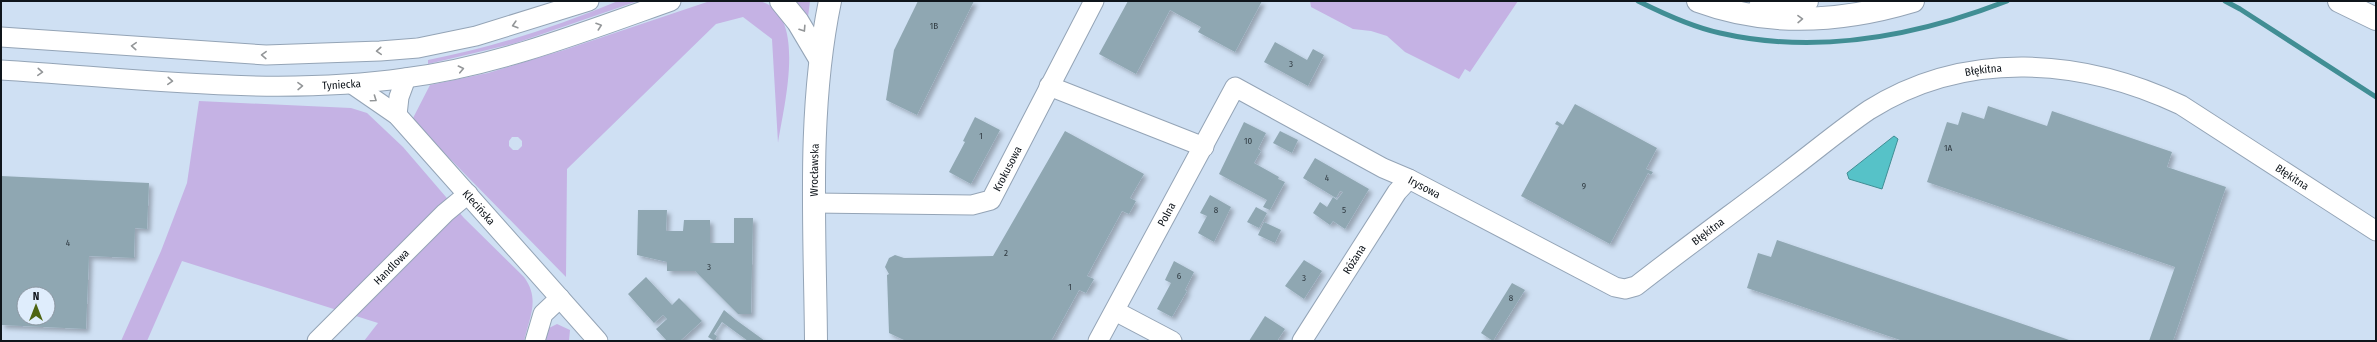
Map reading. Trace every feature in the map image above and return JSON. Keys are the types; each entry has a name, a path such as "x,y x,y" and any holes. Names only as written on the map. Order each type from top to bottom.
{"main road":[{"path":"781,1 798,22 820,59"},
{"name":"Wrocławska","path":"816,341 814,203 817,102 820,59 830,1"},
{"path":"1698,1 1758,16 1797,20 1844,16 1913,1"},
{"path":"1720,7 1768,7 1807,1"},
{"path":"2339,1 2376,19"},
{"path":"2362,1 2376,11"}],"street":[{"path":"1,37 266,55 380,51 418,48 476,36 589,1"},
{"name":"Tyniecka","path":"1,70 250,85 352,84 406,78 478,65 520,53 671,1"},
{"name":"Krokusowa","path":"814,203 972,205 991,200 1094,1"},
{"name":"Błękitna","path":"1615,287 1625,289 1636,286 1870,110 1920,86 1974,69 1992,67 2079,72 2105,76 2153,92 2188,109 2376,231"},
{"path":"397,115 399,97 406,78"},
{"name":"Klecińska","path":"352,84 397,115 598,341"},
{"path":"1049,86 1204,147"},
{"name":"Polna","path":"1098,341 1235,87"},
{"name":"Irysowa","path":"1235,87 1383,168 1409,179 1615,287"},
{"name":"Różana","path":"1302,341 1397,192 1409,179"},
{"name":"Handlowa","path":"317,341 444,212 468,194"},
{"path":"535,341 543,314 560,298"},
{"path":"1115,311 1172,341"}],"shaded area":[{"path":"618,1 638,1 516,43 428,64 428,60 477,49 548,28"},
{"path":"710,1 759,1 774,9 784,23 788,42 789,63 787,86 778,143 772,39 743,17 716,24 567,169 566,277 412,120 430,85 488,73 564,50","holes":["512,137 518,137 522,141 522,146 518,150 513,150 509,146 509,141"]},
{"path":"795,1 810,1 808,17"},
{"path":"1310,1 1518,1 1470,72 1465,69 1459,79 1405,52 1387,36 1371,31 1353,29 1311,7"},
{"path":"199,101 351,108 367,113 403,147 464,218 524,277 529,285 533,300 531,316 524,341 364,341 378,323 182,261 147,341 121,341 161,251 187,183"},
{"path":"1894,136 1898,139 1882,189 1849,179 1847,173"},
{"path":"557,324 570,330 569,341 542,341 549,328"}],"building":[{"path":"918,1 974,1 917,115 886,100 894,50"},
{"path":"1128,1 1262,1 1235,52 1198,32 1201,27 1170,10 1136,74 1099,54"},
{"path":"1275,42 1307,60 1313,49 1324,55 1308,86 1264,62"},
{"path":"1575,104 1657,148 1646,169 1653,172 1651,175 1648,173 1610,244 1521,196 1559,126 1555,124 1557,121 1563,125"},
{"path":"1988,106 2047,126 2052,111 2172,152 2167,167 2226,187 2173,341 2149,341 2175,267 1927,182 1947,122 1958,125 1962,112 1984,119"},
{"path":"975,117 1000,130 971,184 949,172 965,142 963,141"},
{"path":"1244,122 1266,133 1258,149 1261,151 1254,163 1285,182 1270,210 1263,207 1267,200 1219,174"},
{"path":"1065,131 1144,174 1130,198 1136,201 1129,214 1122,211 1087,276 1094,279 1086,293 1079,290 1051,341 906,341 889,333 887,275 889,274 885,267 889,258 895,255 904,258 993,256"},
{"path":"1280,131 1298,140 1292,153 1273,143"},
{"path":"1315,158 1369,189 1345,229 1333,221 1330,225 1313,213 1320,202 1327,207 1333,197 1337,200 1343,192 1340,191 1336,198 1303,178"},
{"path":"1,176 149,183 147,229 135,228 134,258 89,256 86,329 22,326 56,326 56,286 16,286 16,326 1,325"},
{"path":"1210,195 1231,207 1214,242 1198,233 1207,216 1200,213"},
{"path":"1256,207 1267,213 1259,228 1247,222"},
{"path":"638,210 667,210 666,231 683,231 684,220 710,220 710,243 734,243 734,218 753,218 751,314 738,314 695,271 667,271 667,262 637,255"},
{"path":"1264,222 1281,230 1275,243 1258,235"},
{"path":"1777,240 2072,341 1903,341 1747,288 1758,253 1771,257"},
{"path":"1304,260 1322,271 1304,299 1285,286"},
{"path":"1174,261 1194,272 1185,290 1187,291 1172,317 1157,309 1171,283 1165,280"},
{"path":"646,277 672,305 679,298 702,321 680,341 667,341 656,329 667,319 663,315 654,323 628,294"},
{"path":"1512,283 1525,290 1493,341 1481,333"},
{"path":"724,310 765,341 748,341 722,322 714,334 717,336 715,341 708,337"},
{"path":"1265,316 1285,329 1277,341 1249,341"}],"waterway":[{"path":"1638,1 1678,20 1720,33 1756,39 1793,42 1829,42 1902,32 1938,24 2007,1"},
{"path":"2225,1 2240,9 2376,97"}]}
